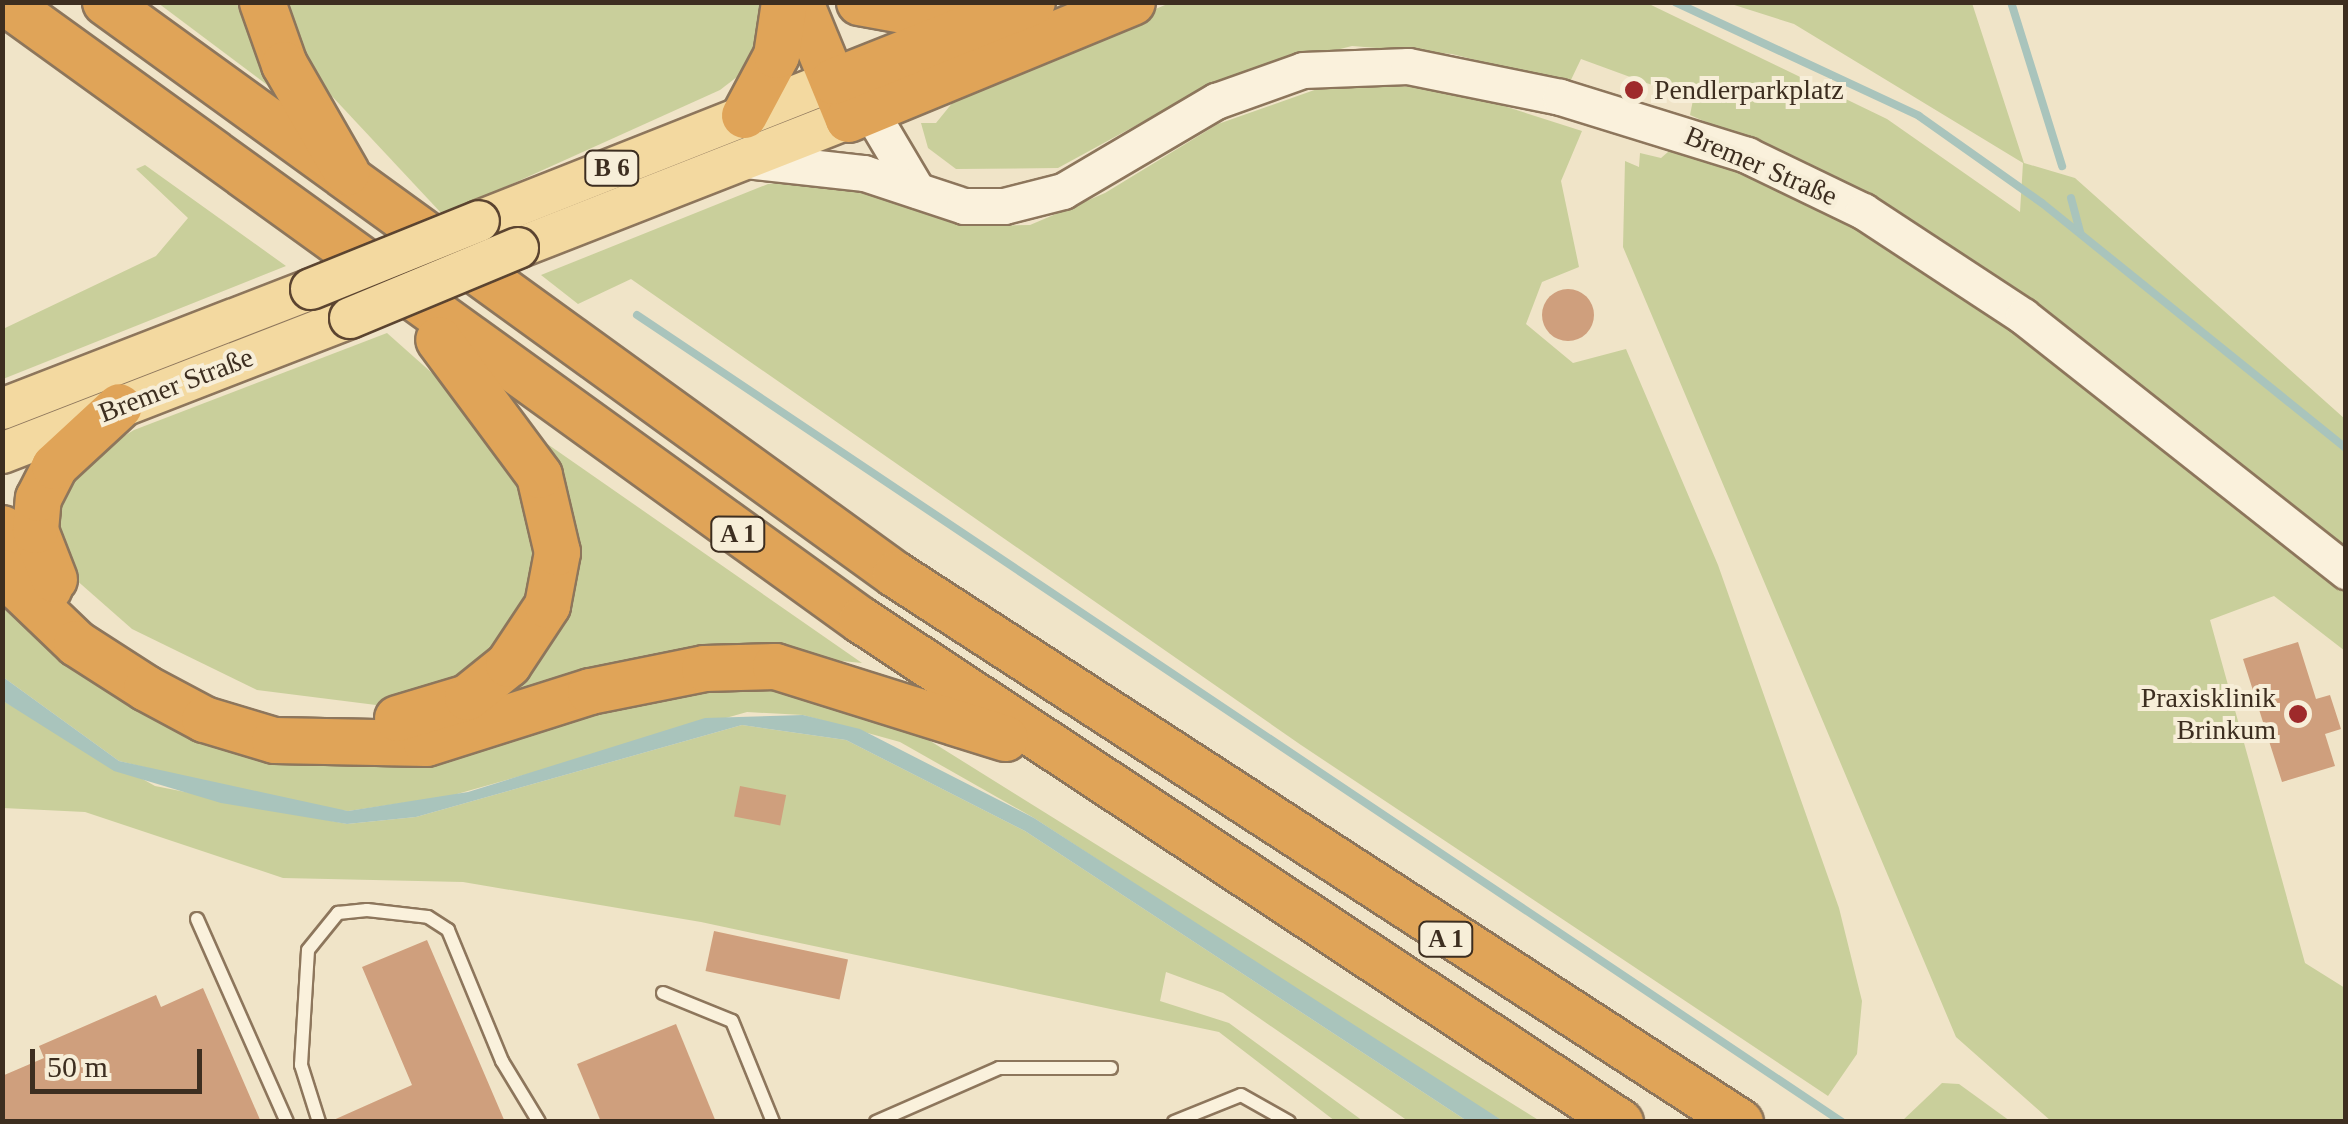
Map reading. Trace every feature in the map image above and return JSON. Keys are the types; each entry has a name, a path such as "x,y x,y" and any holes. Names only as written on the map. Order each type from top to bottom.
{"highway":[{"name":"A 1","path":"6,2 409,302 1070,761 1620,1122"},
{"name":"A 1","path":"106,2 360,194 1038,670 1740,1122"},
{"path":"262,2 284,64 360,194"},
{"path":"744,115 776,56 784,2"},
{"path":"800,2 851,96"},
{"path":"824,2 851,96"},
{"path":"859,2 981,23"},
{"name":"B 6","path":"851,96 981,23 1032,2"},
{"name":"B 6","path":"851,96 1132,2"},
{"path":"2,528 34,575 83,615 217,696 324,721 427,712 508,664 547,605 557,552 552,510 524,449 409,302"},
{"path":"83,615 45,561 35,515 54,466 119,406"},
{"path":"2,572 76,643 146,688 204,719 274,740 426,743 590,690 704,668 775,666 851,683 1070,761"}],"main road":[{"name":"B 6","path":"744,115 851,96"},
{"name":"B 6","path":"746,160 851,96"},
{"name":"Bremer Straße","path":"2,408 744,115"},
{"name":"Bremer Straße","path":"2,453 746,160"}],"street":[{"name":"Bremer Straße","path":"746,160 904,186 976,208 1047,197 1216,101 1302,70 1408,66 1560,97 1746,155 1862,211 2037,327 2346,571"},
{"path":"851,96 904,186"}],"lane":[{"path":"319,1122 300,1064 308,950 338,913 367,910 428,917 448,930 502,1061 539,1122"},
{"path":"196,920 288,1122"},
{"path":"662,993 732,1021 773,1122"},
{"path":"876,1122 999,1068 1111,1068"},
{"path":"1174,1122 1241,1095 1289,1122"}],"green space":[{"path":"762,2 766,18 746,70 720,90 443,215 300,62 280,3"},
{"path":"158,3 244,3 282,96"},
{"path":"1170,3 1647,3 1887,119 2020,212 2023,163 1794,24 1728,3 1972,3 2024,163 2075,178 2345,419 2345,548 1990,271 1870,194 1690,115 1693,100 1581,59 1569,84 1452,54 1352,46 1221,79 1058,168 956,169 928,148 921,123 936,123 966,86"},
{"path":"1337,82 1454,90 1582,131 1561,181 1579,267 1542,282 1526,324 1573,363 1626,349 1718,565 1839,908 1862,1001 1857,1054 1828,1096 1301,745 631,279 578,304 541,275 768,184 818,179 967,226 1030,225 1105,193 1218,124"},
{"path":"1675,146 1771,178 1964,290 2345,587 2345,651 2274,596 2210,620 2305,963 2345,988 2345,1121 2051,1121 1956,1037 1623,247 1625,161 1639,167 1640,153 1661,158"},
{"path":"145,165 286,266 3,379 3,329 156,256 188,218 136,169"},
{"path":"387,333 495,429 532,492 538,583 486,666 384,706 257,690 132,629 74,578 53,512 70,469 134,430"},
{"path":"533,434 862,663 709,648 479,713 556,633 574,572"},
{"path":"2,596 275,754 348,764 436,757 621,701 726,683 789,690 911,729 1540,1121 1503,1121 1453,1092 1034,818 900,742 803,715 747,712 450,796 348,811 304,806 119,761 3,677"},
{"path":"3,701 155,786 347,824 416,817 742,725 846,740 1025,831 1467,1121 1408,1121 1223,993 1166,972 1160,1001 1229,1023 1363,1121 1335,1121 1219,1032 701,922 463,882 283,878 85,812 3,808"},
{"path":"1942,1083 1959,1084 2010,1121 1902,1121"}],"water":[{"path":"3,677 119,761 348,811 468,792 705,718 803,715 860,729 1034,818 1503,1121 1467,1121 1025,831 846,740 742,725 416,817 347,824 221,803 114,771 3,701"}],"building":[{"path":"1568,289 1586,297 1594,315 1586,333 1568,341 1550,333 1542,315 1550,297"},
{"name":"Praxisklinik Brinkum","path":"2298,642 2316,699 2330,695 2341,729 2325,734 2335,766 2282,782 2243,659"},
{"path":"740,786 786,795 780,825 734,816"},
{"path":"714,931 848,959 839,1000 705,971"},
{"path":"427,940 505,1122 329,1122 412,1085 362,967"},
{"path":"203,988 261,1122 2,1122 2,1076 44,1058 39,1046 156,995 161,1007"},
{"path":"676,1024 716,1122 601,1122 577,1064"}],"waterway":[{"path":"1675,2 1919,116 2042,203 2346,448"},
{"path":"2011,2 2062,166"},
{"path":"2071,198 2080,232"},
{"path":"637,315 1842,1122"}],"place":[{"name":"Pendlerparkplatz","path":"1634,90"},
{"name":"Praxisklinik Brinkum","path":"2298,714"}]}
